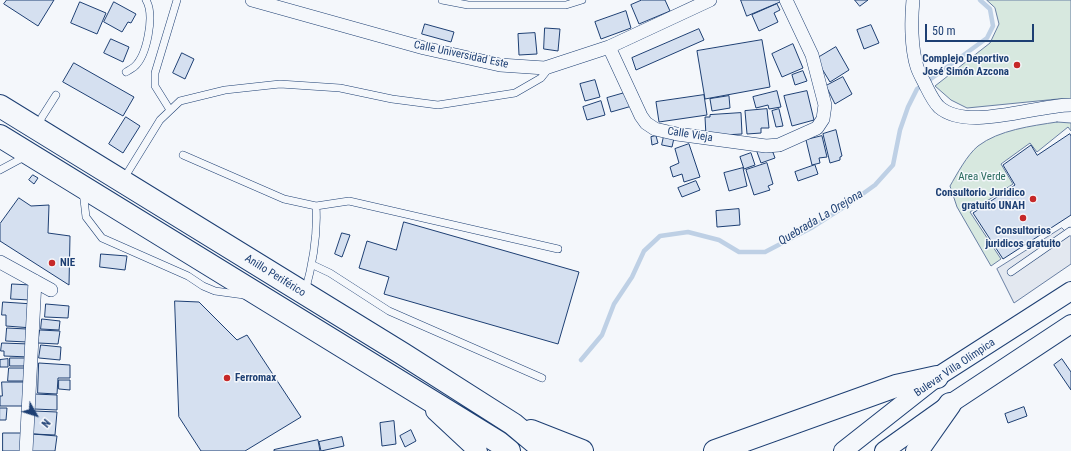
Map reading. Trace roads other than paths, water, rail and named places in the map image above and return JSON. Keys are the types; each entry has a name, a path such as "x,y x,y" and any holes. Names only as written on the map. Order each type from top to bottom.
{"highway":[{"name":"Anillo Periférico","path":"0,106 513,424 545,451"},
{"path":"0,136 412,388 498,442 509,451"},
{"path":"715,451 896,386 937,377"},
{"path":"917,451 950,404"},
{"path":"513,424 582,451"}],"main road":[{"name":"Bulevar Villa Olímpica","path":"843,451 937,377 1071,291"},
{"path":"884,451 950,404 1071,324"},
{"path":"412,388 478,451"}],"street":[{"name":"Calle Universidad Este","path":"252,0 424,48 492,64 545,68 609,47 710,0"},
{"name":"Calle Vieja","path":"609,47 641,116 646,123 655,129 677,134 766,146 779,144 818,128 823,119 825,105 812,55 786,0"},
{"path":"913,0 912,12 914,52 917,68 932,98 939,107 948,113 968,118 984,118 1071,105"},
{"path":"0,262 51,290"},
{"path":"26,451 35,282"}],"lane":[{"path":"126,72 134,67 142,55 149,33 151,13 146,0"},
{"path":"170,110 155,86 154,74 177,0"},
{"path":"442,0 468,5 566,5 582,0"},
{"path":"122,182 160,120 180,101 225,90 280,84 340,88 392,99 438,104 515,93 541,78 551,66"},
{"path":"37,129 42,117 56,95"},
{"path":"0,170 30,154"},
{"path":"183,155 284,199 316,206 349,201 558,249"},
{"path":"83,187 86,217 102,238 188,276 203,286 215,291 261,296"},
{"path":"304,294 312,265 317,227 316,206"},
{"path":"1011,272 1071,231"},
{"path":"312,265 330,273 389,311 542,378"}],"waterway":[{"name":"Quebrada La Orejona","path":"581,360 602,335 614,304 632,277 644,251 660,236 688,232 719,240 739,252 765,252 811,228 875,185 893,165 900,130 908,107 917,89 987,38 993,26 990,9 980,0"}],"place":[{"name":"Complejo Deportivo José Simón Azcona","path":"1017,65"},
{"name":"Consultorio Juridico gratuito UNAH","path":"1033,199"},
{"name":"Consultorios juridicos gratuito","path":"1023,218"},
{"name":"NIE","path":"52,263"},
{"name":"Ferromax","path":"227,378"}],"park label":[{"name":"Area Verde","path":"982,177"}]}
